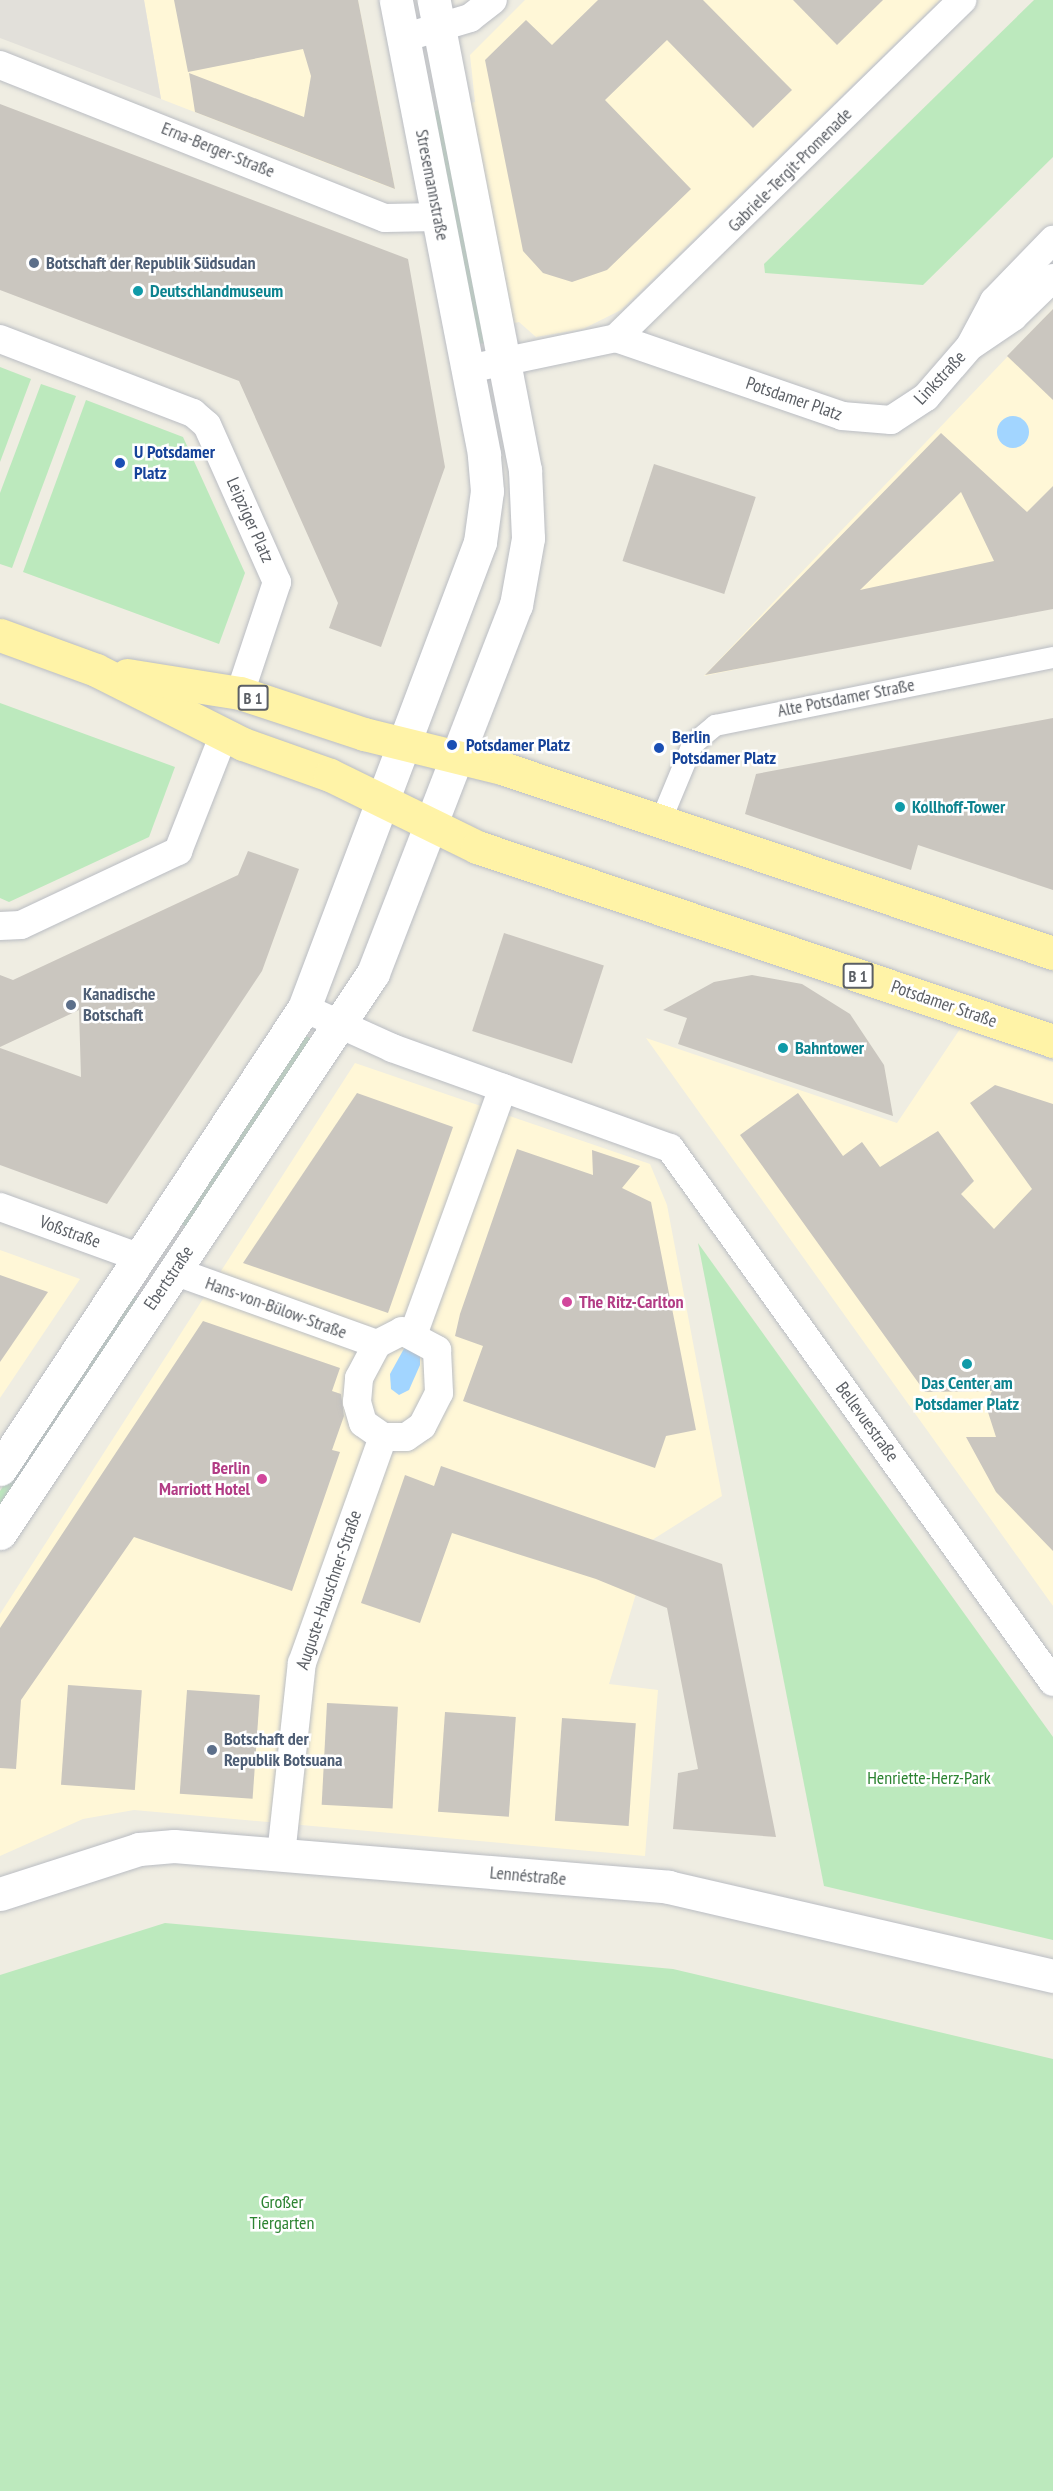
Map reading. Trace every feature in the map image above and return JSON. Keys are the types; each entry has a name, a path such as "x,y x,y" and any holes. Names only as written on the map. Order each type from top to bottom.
{"main road":[{"name":"Stresemannstraße","path":"396,0 468,369"},
{"name":"Stresemannstraße","path":"437,15 505,362"},
{"path":"339,1023 373,973 516,606 525,558 525,470 505,362"},
{"path":"304,1008 385,802 484,525 487,474 468,369"},
{"name":"B 1","path":"0,635 96,670 224,734 385,802 430,825"},
{"name":"B 1","path":"96,670 240,693 406,744 458,757 730,844 1053,953"},
{"name":"Potsdamer Straße","path":"430,825 477,847 1053,1041"},
{"name":"Ebertstraße","path":"0,1469 304,1008"},
{"name":"Ebertstraße","path":"0,1533 339,1023"},
{"path":"141,1258 174,1271"},
{"name":"Lennéstraße","path":"0,1894 153,1846 281,1855 688,1890 1053,1976"}],"street":[{"path":"404,38 437,15 470,18 493,0"},
{"name":"Gabriele-Tergit-Promenade","path":"616,338 962,0"},
{"name":"Erna-Berger-Straße","path":"0,65 385,218 438,217"},
{"name":"Linkstraße","path":"970,346 994,301 1053,240"},
{"name":"Linkstraße","path":"876,422 916,405 970,346 1013,317 1053,278"},
{"path":"468,369 616,338"},
{"name":"Potsdamer Platz","path":"616,338 876,422"},
{"name":"Leipziger Platz","path":"0,339 204,420 277,582 240,693"},
{"name":"Alte Potsdamer Straße","path":"660,821 689,749 715,725 1053,657"},
{"path":"0,926 21,925 178,851 224,734"},
{"path":"304,1008 502,1088 413,1335"},
{"name":"Bellevuestraße","path":"502,1088 653,1139 680,1161 1053,1682"},
{"name":"Voßstraße","path":"0,1207 141,1258"},
{"name":"Hans-von-Bülow-Straße","path":"174,1271 377,1344"},
{"path":"387,1335 413,1335 437,1350 443,1370 440,1393 422,1426 406,1437 382,1437 363,1424 357,1402 359,1378 377,1344 387,1335"},
{"name":"Auguste-Hauschner-Straße","path":"281,1855 302,1664 382,1437"}],"shaded area":[{"path":"0,0 144,0 161,99 0,38"},
{"path":"144,0 358,0 395,189 359,176 359,170 342,169 161,99"},
{"path":"525,0 940,0 621,310 583,329 536,337 519,322 510,324 467,104 475,102 470,55"},
{"path":"1053,309 1053,605 704,676 797,577"},
{"name":"Das Center am Potsdamer Platz","path":"960,1029 1053,1062 1053,1606 646,1038 897,1123"},
{"path":"355,1063 650,1164 667,1205 722,1496 652,1540 609,1684 658,1690 645,1856 134,1810 83,1819 0,1856 0,1614"},
{"path":"0,1250 80,1279 0,1398"}],"green space":[{"path":"1034,0 1053,0 1053,157 923,285 765,273 764,264"},
{"path":"443,109 485,343 478,344 430,112"},
{"path":"0,367 31,379 0,462"},
{"path":"41,384 76,396 12,568 0,564 0,493"},
{"path":"86,400 183,437 245,573 219,644 23,572"},
{"path":"0,703 175,767 149,837 9,902 0,898"},
{"path":"304,1035 312,1039 188,1228 179,1222"},
{"name":"Henriette-Herz-Park","path":"698,1243 1053,1737 1053,1940 824,1886"},
{"path":"130,1295 138,1297 0,1512 0,1491"},
{"name":"Großer Tiergarten","path":"165,1923 673,1969 1053,2059 1053,2491 0,2491 0,1975"}],"water":[{"path":"1013,416 1024,421 1029,432 1024,443 1013,448 1002,443 997,432 1002,421"},
{"path":"406,1345 420,1350 420,1365 409,1390 399,1395 391,1389 390,1374"}],"building":[{"path":"174,0 358,0 395,189 195,112 189,73 304,117 311,76 303,49 188,72"},
{"path":"598,0 703,0 792,90 753,128 667,40 605,100 691,189 607,270 572,282 543,273 523,251 485,60 526,20 552,45"},
{"path":"793,0 883,0 837,45"},
{"path":"0,104 408,259 445,467 381,647 329,628 338,603 239,381 0,290"},
{"path":"1053,309 1053,400 1007,356"},
{"path":"941,433 1027,512 1053,486 1053,609 705,675","holes":["961,492 994,561 860,590"]},
{"path":"654,464 756,497 724,594 622,561"},
{"name":"Kollhoff-Tower","path":"1053,718 1053,890 918,845 911,870 745,814 756,774"},
{"path":"248,851 299,869 262,971 107,1204 0,1165 0,1048 81,1077 79,1010 0,1047 0,975 13,980 238,875"},
{"path":"504,933 604,965 572,1063 472,1031"},
{"name":"Bahntower","path":"752,975 802,984 850,1014 884,1065 893,1116 678,1044 687,1018 663,1010 714,982"},
{"name":"Das Center am Potsdamer Platz","path":"995,1085 1053,1104 1053,1551 996,1492 966,1437 996,1437 986,1406 992,1391 925,1392 740,1135 798,1093 843,1156 862,1142 880,1167 938,1131 974,1181 961,1194 994,1229 1032,1189 970,1103"},
{"path":"357,1093 453,1127 388,1313 243,1263"},
{"name":"The Ritz-Carlton","path":"517,1149 593,1175 592,1150 640,1166 622,1188 651,1202 696,1430 666,1436 655,1468 463,1401 483,1346 455,1336 460,1314"},
{"path":"0,1275 48,1292 0,1362"},
{"path":"203,1321 340,1368 332,1391 341,1394 344,1416 332,1450 340,1452 292,1591 134,1537 21,1700 16,1769 0,1768 0,1628"},
{"path":"441,1466 722,1564 776,1837 673,1829 678,1773 698,1769 667,1608 596,1579 452,1533 420,1623 361,1603 405,1475 434,1486"},
{"path":"68,1685 142,1690 135,1790 61,1785"},
{"path":"187,1690 260,1695 253,1799 180,1794"},
{"path":"327,1703 398,1707 393,1809 322,1805"},
{"path":"445,1712 516,1717 509,1817 438,1812"},
{"path":"562,1718 636,1723 629,1826 555,1821"}],"place":[{"name":"Botschaft der Republik Südsudan","path":"34,263"},
{"name":"Deutschlandmuseum","path":"138,291"},
{"name":"U Potsdamer Platz","path":"120,463"},
{"name":"Potsdamer Platz","path":"452,745"},
{"name":"Berlin Potsdamer Platz","path":"659,748"},
{"name":"Kollhoff-Tower","path":"900,807"},
{"name":"Kanadische Botschaft","path":"71,1005"},
{"name":"Bahntower","path":"783,1048"},
{"name":"The Ritz-Carlton","path":"567,1302"},
{"name":"Das Center am Potsdamer Platz","path":"967,1364"},
{"name":"Berlin Marriott Hotel","path":"262,1479"},
{"name":"Botschaft der Republik Botsuana","path":"212,1750"}]}
